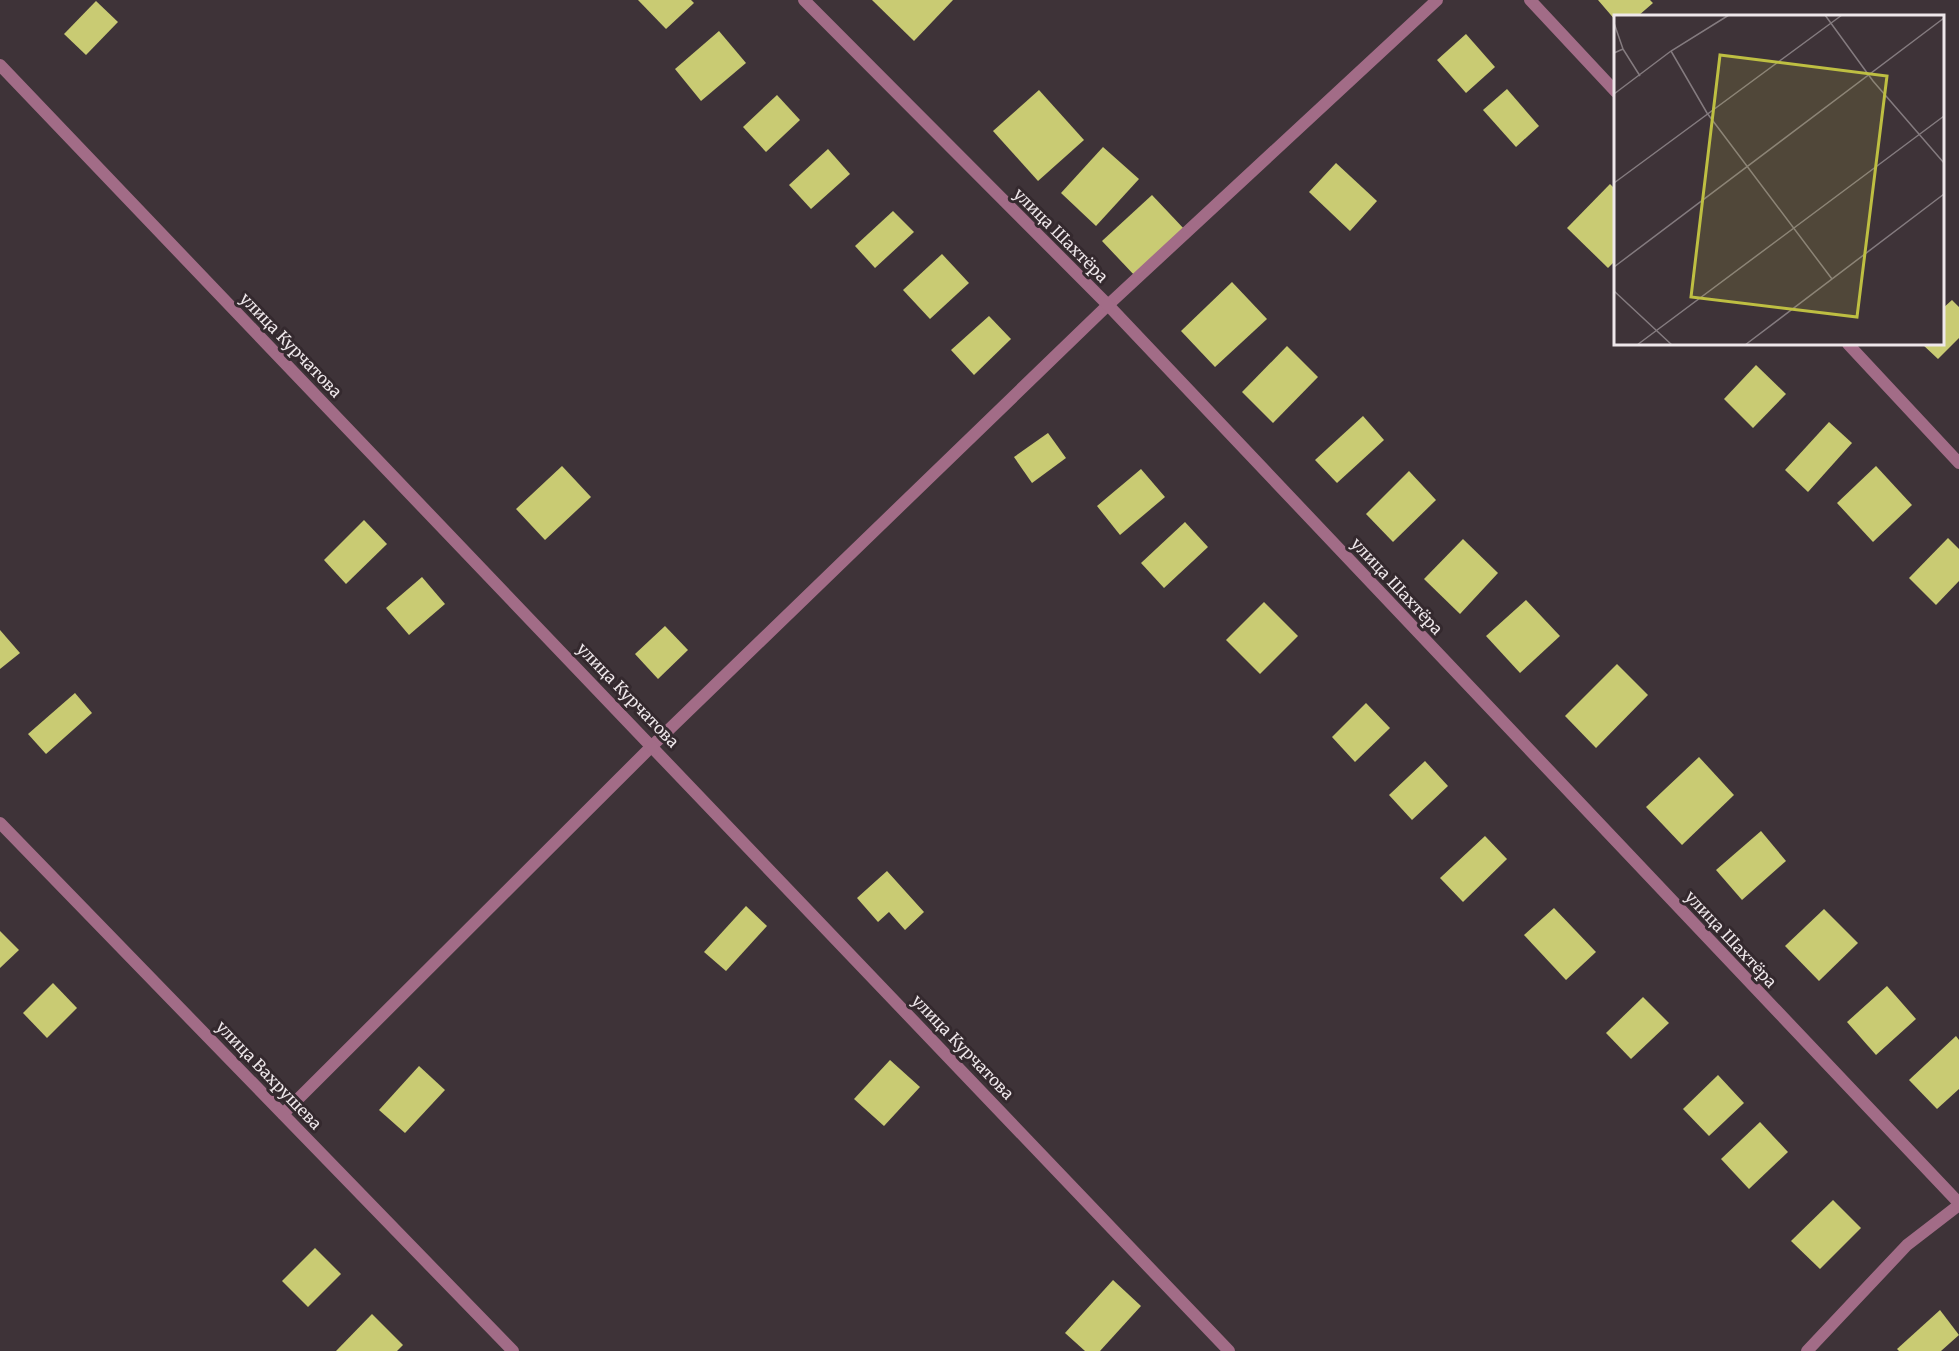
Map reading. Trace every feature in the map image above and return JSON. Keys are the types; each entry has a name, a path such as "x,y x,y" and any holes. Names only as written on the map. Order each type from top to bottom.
{"street":[{"name":"улица Шахтёра","path":"804,0 1108,305 1959,1204"},
{"path":"284,1114 653,745 1108,305 1437,0"},
{"path":"1530,0 1614,90"},
{"name":"улица Курчатова","path":"0,65 653,745 1229,1351"},
{"path":"1849,345 1959,463"},
{"name":"улица Вахрушева","path":"0,823 513,1351"},
{"path":"1807,1351 1907,1245 1959,1204"}],"building":[{"path":"638,0 691,0 694,3 666,29"},
{"path":"872,0 953,0 914,41"},
{"path":"1598,0 1650,0 1653,3 1639,15 1614,15 1614,19"},
{"path":"96,1 118,22 86,55 64,34"},
{"path":"719,31 746,63 701,101 675,69"},
{"path":"1466,34 1495,67 1466,93 1437,60"},
{"path":"1507,89 1539,126 1516,147 1483,110"},
{"path":"1039,90 1084,140 1038,181 993,131"},
{"path":"777,95 800,120 766,152 743,127"},
{"path":"1103,147 1139,179 1096,226 1061,193"},
{"path":"828,149 850,174 811,209 789,185"},
{"path":"1336,163 1377,201 1350,231 1309,192"},
{"path":"1610,184 1614,188 1614,262 1608,268 1567,228"},
{"path":"1152,195 1186,231 1136,277 1102,241"},
{"path":"893,211 914,232 875,268 855,246"},
{"path":"942,254 969,283 930,319 903,290"},
{"path":"1232,282 1267,319 1215,367 1181,331"},
{"path":"1952,300 1959,307 1959,338 1938,359 1923,345 1944,345 1944,307"},
{"path":"989,316 1011,339 974,375 951,350"},
{"path":"1287,346 1318,377 1273,423 1242,392"},
{"path":"1756,365 1786,394 1753,428 1724,399"},
{"path":"1363,416 1384,440 1337,483 1315,460"},
{"path":"1829,422 1852,443 1808,492 1785,470"},
{"path":"1048,433 1066,458 1032,483 1014,457"},
{"path":"562,466 591,497 545,540 516,509"},
{"path":"1876,466 1912,505 1873,542 1837,503"},
{"path":"1141,469 1165,497 1120,535 1097,506"},
{"path":"1409,471 1436,500 1393,542 1366,514"},
{"path":"364,520 387,544 346,584 324,560"},
{"path":"1185,522 1208,547 1164,588 1141,563"},
{"path":"1948,538 1959,549 1959,581 1936,605 1909,578"},
{"path":"1463,539 1498,573 1460,614 1424,579"},
{"path":"422,577 445,604 409,635 386,608"},
{"path":"1526,600 1560,636 1520,673 1486,636"},
{"path":"1264,602 1298,636 1260,674 1226,640"},
{"path":"665,626 688,650 658,679 635,654"},
{"path":"0,630 20,653 0,669"},
{"path":"1617,664 1648,695 1596,748 1565,716"},
{"path":"75,693 92,713 46,754 28,734"},
{"path":"1366,703 1390,728 1355,762 1332,737"},
{"path":"1699,757 1734,795 1682,845 1646,807"},
{"path":"1425,761 1448,786 1412,820 1389,795"},
{"path":"1761,831 1786,861 1742,900 1716,870"},
{"path":"1485,836 1507,859 1463,902 1440,878"},
{"path":"887,871 924,912 905,930 889,912 878,922 857,898"},
{"path":"746,906 767,926 726,971 704,952"},
{"path":"1554,908 1596,952 1566,980 1524,935"},
{"path":"1824,909 1858,943 1819,981 1785,946"},
{"path":"0,931 19,950 0,968"},
{"path":"53,983 77,1008 47,1038 23,1013"},
{"path":"1887,986 1916,1019 1876,1055 1847,1022"},
{"path":"1643,997 1669,1023 1631,1059 1606,1033"},
{"path":"1956,1036 1959,1040 1959,1089 1937,1109 1909,1080"},
{"path":"890,1060 920,1087 884,1126 854,1099"},
{"path":"419,1066 445,1090 405,1133 379,1110"},
{"path":"1718,1075 1744,1103 1709,1136 1683,1109"},
{"path":"1760,1122 1788,1152 1749,1189 1721,1159"},
{"path":"1833,1200 1861,1228 1820,1269 1791,1241"},
{"path":"315,1248 341,1274 308,1307 282,1281"},
{"path":"1113,1280 1141,1306 1100,1351 1085,1351 1065,1333"},
{"path":"1940,1310 1959,1335 1941,1351 1899,1351 1897,1349"},
{"path":"372,1314 403,1345 397,1351 336,1351"}]}
